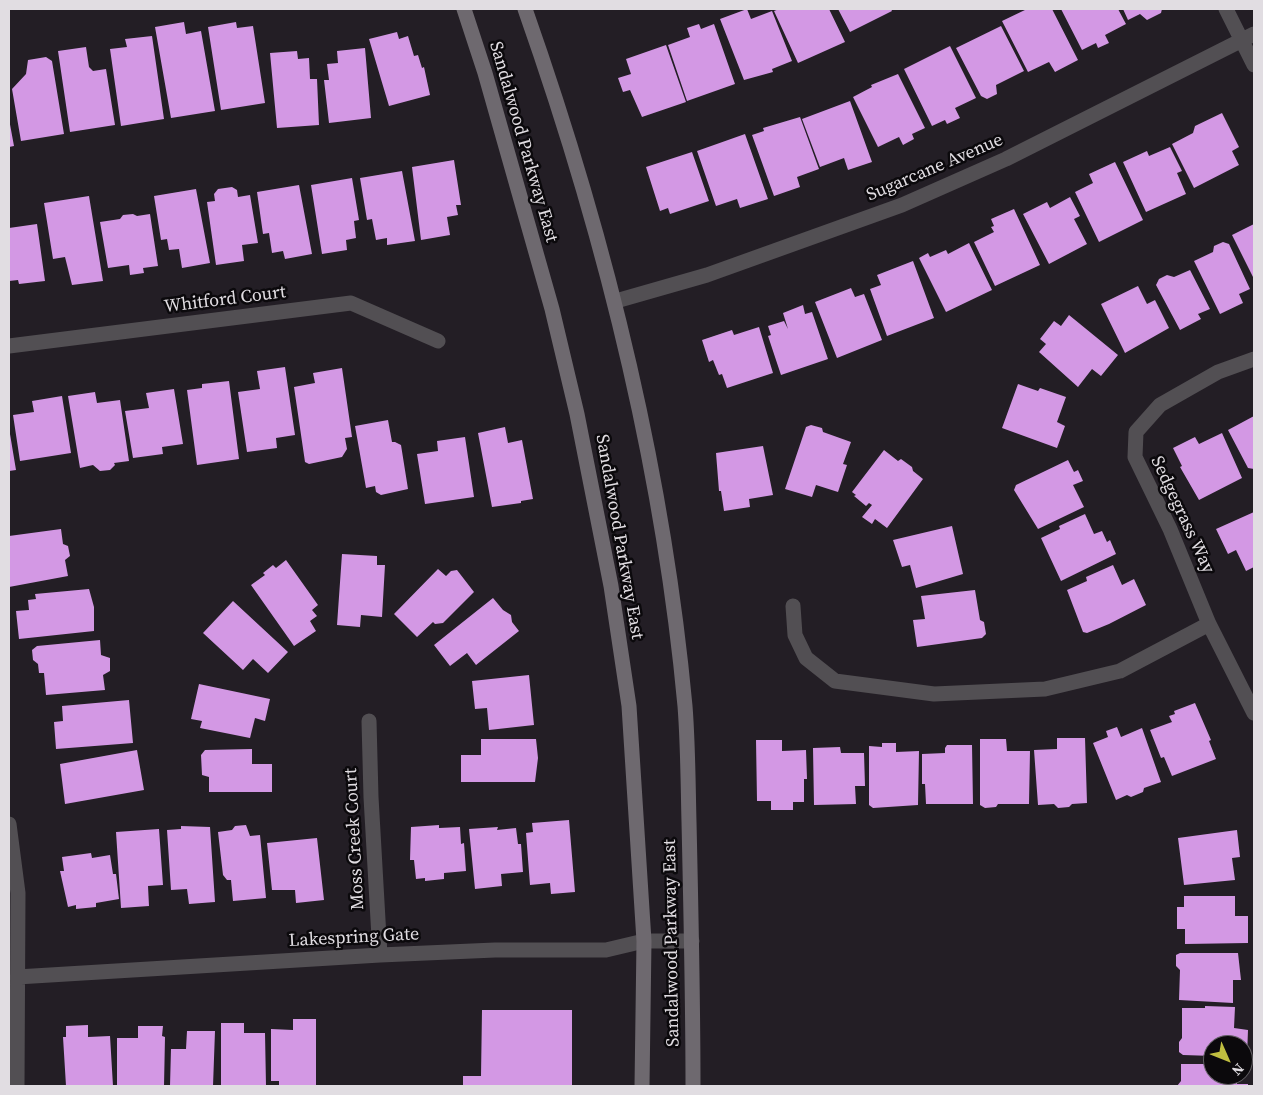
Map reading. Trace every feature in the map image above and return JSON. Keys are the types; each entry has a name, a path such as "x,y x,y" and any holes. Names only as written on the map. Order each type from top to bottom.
{"main road":[{"name":"Sandalwood Parkway East","path":"464,9 485,73 552,309 577,414 611,586 629,706 644,941 642,1086"},
{"name":"Sandalwood Parkway East","path":"525,9 616,301 664,539 677,626 685,710 692,941 693,1086"}],"street":[{"path":"1226,9 1247,37 1254,65"},
{"name":"Sugarcane Avenue","path":"616,301 707,275 902,205 1006,159 1247,37"},
{"name":"Whitford Court","path":"9,346 351,303 438,341"},
{"name":"Sedgegrass Way","path":"1254,358 1218,372 1160,405 1136,432 1134,457 1170,529 1209,624 1254,713"},
{"path":"793,606 795,635 806,658 835,681 934,694 1045,689 1120,671 1209,624"},
{"name":"Moss Creek Court","path":"369,721 371,797 380,955"},
{"path":"9,824 18,893 17,1086"},
{"name":"Lakespring Gate","path":"18,978 380,955 495,950 606,950 644,941 692,941"}],"building":[{"path":"747,9 751,19 772,11 792,61 772,69 773,72 744,80 720,19"},
{"path":"779,9 829,9 845,42 798,63 774,11"},
{"path":"838,9 891,9 892,11 850,32"},
{"path":"1027,9 1052,9 1078,60 1055,72 1049,62 1028,72 1002,21"},
{"path":"1061,9 1118,9 1126,24 1105,35 1109,43 1098,48 1096,43 1082,50"},
{"path":"1123,9 1162,9 1161,13 1147,20 1140,14 1128,20"},
{"path":"184,22 186,34 201,31 215,111 171,118 155,27"},
{"path":"236,22 237,28 253,26 265,103 221,110 208,27"},
{"path":"699,24 701,29 714,24 735,84 687,101 668,45 690,37 687,28"},
{"path":"1001,26 1024,71 996,85 997,94 987,99 981,96 956,48"},
{"path":"397,32 399,39 408,36 414,56 418,55 422,68 424,67 430,95 389,106 369,39"},
{"path":"152,36 164,119 121,126 110,49 127,47 125,39"},
{"path":"666,45 686,102 642,117 630,90 623,92 618,78 631,74 626,59"},
{"path":"950,46 976,98 955,108 960,118 947,124 945,120 932,126 904,69"},
{"path":"86,47 89,67 93,71 106,69 115,125 70,132 58,51"},
{"path":"365,48 371,118 329,123 324,80 329,80 327,64 338,63 337,51"},
{"path":"297,51 298,59 309,58 310,79 317,79 319,125 277,128 270,53"},
{"path":"46,57 52,61 64,134 21,141 12,89 26,74 28,60"},
{"path":"898,74 925,128 912,134 914,139 903,145 899,137 878,147 853,97 872,87 871,85"},
{"path":"850,101 872,162 848,170 844,158 820,167 802,119"},
{"path":"1222,113 1239,147 1232,151 1239,165 1194,188 1172,144 1193,133 1195,126"},
{"path":"800,117 819,169 797,177 800,187 774,196 752,135 764,131 763,128"},
{"path":"9,119 14,146 9,147"},
{"path":"745,134 768,199 740,208 737,199 716,206 697,151"},
{"path":"1170,147 1182,171 1177,173 1186,194 1146,212 1123,162 1147,151 1149,156"},
{"path":"692,152 709,201 670,214 668,208 660,211 646,167"},
{"path":"454,160 461,205 456,205 458,215 447,217 450,235 421,240 412,167"},
{"path":"1115,162 1143,220 1099,242 1075,192 1093,183 1089,174"},
{"path":"402,171 415,241 387,245 387,238 376,240 372,219 367,220 360,178"},
{"path":"352,178 359,220 354,221 356,238 346,240 347,250 322,254 311,185"},
{"path":"299,185 312,254 285,259 283,251 272,253 269,233 263,234 257,192"},
{"path":"232,187 237,190 238,197 250,195 258,243 242,245 244,261 216,265 207,202 215,201 214,194 218,189"},
{"path":"196,189 210,263 182,268 179,249 169,250 167,239 161,240 154,196"},
{"path":"89,196 103,281 72,285 65,257 53,259 44,203"},
{"path":"1070,197 1080,216 1074,219 1087,244 1049,264 1023,214 1047,202 1050,208"},
{"path":"1014,209 1040,265 995,286 974,242 994,232 991,227 994,226 991,219"},
{"path":"133,214 137,216 150,214 158,266 143,268 144,273 130,275 129,265 108,268 100,222 120,219 123,215"},
{"path":"37,224 45,281 19,284 18,280 9,281 9,228"},
{"path":"1254,224 1254,279 1232,235"},
{"path":"1223,242 1229,244 1250,289 1239,294 1243,303 1220,314 1194,261 1213,252 1214,246"},
{"path":"969,243 992,290 946,312 919,258 928,253 930,257 946,250 948,254"},
{"path":"913,261 934,318 887,336 870,289 881,285 877,275"},
{"path":"1190,270 1210,309 1198,314 1201,319 1180,330 1156,285 1159,279 1167,275 1174,277"},
{"path":"1138,286 1147,304 1155,300 1169,328 1125,353 1101,304"},
{"path":"851,288 855,297 864,294 882,340 837,358 815,302"},
{"path":"803,305 805,314 812,312 828,359 781,375 768,336 771,335 768,326 784,321 788,329 783,313"},
{"path":"1069,315 1118,355 1101,376 1092,369 1078,387 1039,352 1046,344 1040,339 1054,321 1061,326"},
{"path":"759,327 773,373 727,388 722,374 719,375 713,360 709,362 702,340 732,330 734,335"},
{"path":"285,367 295,435 276,438 277,448 247,452 238,392 260,389 257,371"},
{"path":"342,368 352,437 345,438 347,449 342,457 309,464 305,462 294,387 315,383 313,373"},
{"path":"229,381 239,459 197,465 187,390 202,388 202,384"},
{"path":"1018,384 1038,391 1040,388 1066,397 1057,422 1065,426 1057,448 1002,428"},
{"path":"174,389 183,444 162,447 163,454 133,458 125,411 149,408 146,393"},
{"path":"95,392 97,403 120,400 129,461 114,463 115,465 110,470 100,471 93,465 80,468 68,396"},
{"path":"62,396 71,453 20,461 13,415 34,412 32,401"},
{"path":"1254,416 1254,469 1248,468 1228,430"},
{"path":"388,420 392,442 401,445 408,489 381,495 376,492 375,486 366,488 355,426"},
{"path":"811,425 822,428 823,432 851,442 843,464 847,465 838,492 816,485 812,497 785,489 806,427"},
{"path":"505,427 508,443 522,440 533,499 521,501 521,503 492,507 478,433"},
{"path":"9,428 16,470 9,471"},
{"path":"1222,433 1242,478 1199,500 1180,467 1182,466 1173,448 1195,437 1199,444"},
{"path":"465,437 474,497 425,504 417,454 438,451 437,441"},
{"path":"763,446 773,495 749,499 750,507 724,511 721,491 719,491 716,453"},
{"path":"884,450 898,461 901,459 912,467 913,471 923,479 887,528 875,519 872,524 862,517 872,505 869,503 866,506 852,492"},
{"path":"1068,460 1074,472 1078,470 1083,481 1073,485 1084,507 1038,529 1014,490 1016,485"},
{"path":"1254,512 1254,567 1246,571 1236,550 1228,554 1216,529"},
{"path":"1085,514 1094,534 1102,531 1107,542 1110,540 1116,554 1061,581 1041,538 1060,529 1059,526"},
{"path":"952,526 963,574 916,588 910,565 902,567 893,540"},
{"path":"61,529 63,544 68,546 70,556 65,560 68,576 9,587 9,536"},
{"path":"342,554 377,556 377,565 385,565 382,617 361,615 360,627 337,625"},
{"path":"286,560 318,605 312,610 317,616 310,621 316,631 294,646 251,585 265,575 263,573 273,565 276,568"},
{"path":"1113,565 1122,585 1134,579 1146,605 1109,624 1087,633 1083,632 1067,590 1087,581 1086,577"},
{"path":"438,569 446,576 451,571 457,570 474,592 443,623 435,624 433,622 417,637 394,614"},
{"path":"89,589 94,607 94,631 19,639 16,611 29,610 28,600 36,599 35,594"},
{"path":"975,590 980,620 984,622 986,634 982,638 917,647 913,620 925,619 921,596"},
{"path":"493,598 503,610 511,615 512,622 519,631 476,665 467,653 450,666 434,645"},
{"path":"233,601 288,652 268,673 253,659 243,670 203,633"},
{"path":"100,640 101,655 110,658 110,671 103,675 105,690 46,695 44,673 39,673 38,664 33,660 32,650 37,646"},
{"path":"529,675 534,725 489,730 487,708 475,709 472,681"},
{"path":"199,684 270,699 265,721 255,718 250,738 200,728 202,721 191,719"},
{"path":"129,700 133,743 56,749 54,722 63,721 62,706"},
{"path":"1195,703 1211,740 1209,741 1216,759 1172,776 1164,757 1161,758 1150,730 1172,722 1169,716 1175,714 1174,711"},
{"path":"1117,727 1121,737 1142,728 1161,782 1144,788 1143,792 1131,797 1127,795 1116,800 1093,743 1108,737 1106,731"},
{"path":"1057,738 1085,738 1087,803 1072,804 1069,807 1058,808 1054,804 1038,805 1034,750 1057,749"},
{"path":"481,739 536,739 538,758 535,782 461,782 461,755 481,755"},
{"path":"980,739 1006,739 1007,751 1030,751 1029,804 998,804 996,807 985,808 980,805"},
{"path":"756,740 782,740 782,751 806,750 807,779 804,779 804,802 793,802 793,810 771,810 771,801 757,801"},
{"path":"882,743 896,743 896,752 919,751 918,805 873,808 869,805 869,746 882,747"},
{"path":"947,745 972,745 973,804 926,804 925,784 922,784 922,754 945,753"},
{"path":"840,747 841,753 864,753 865,786 855,786 856,804 814,805 813,748"},
{"path":"252,749 252,764 272,764 272,792 209,792 209,777 202,775 201,755 205,750"},
{"path":"137,750 144,790 65,804 60,764"},
{"path":"569,820 575,892 551,894 550,883 530,885 526,833 533,832 532,823"},
{"path":"246,825 250,836 260,835 266,898 233,901 231,880 227,880 223,875 218,832 232,830 235,826"},
{"path":"439,825 439,828 460,827 461,844 464,843 466,871 444,873 444,879 425,881 425,878 416,879 414,860 410,860 411,827"},
{"path":"181,826 210,827 215,902 189,904 187,889 171,890 167,830 181,829"},
{"path":"498,827 497,830 516,828 518,844 521,844 523,872 501,874 502,886 475,889 469,829"},
{"path":"159,829 163,885 148,886 149,906 121,908 116,832"},
{"path":"1237,830 1240,857 1232,858 1235,880 1184,885 1178,838"},
{"path":"317,838 324,900 296,903 295,890 272,890 267,843"},
{"path":"91,853 92,858 110,855 113,874 116,874 119,899 96,903 96,907 76,909 76,905 68,907 60,871 64,871 62,857"},
{"path":"1184,896 1235,896 1235,916 1248,916 1248,943 1185,944 1185,929 1177,929 1177,907 1184,907"},
{"path":"1180,953 1238,953 1241,980 1233,980 1233,1003 1179,1000 1180,970 1176,966 1176,955"},
{"path":"1205,1006 1235,1007 1234,1028 1248,1030 1248,1035 1203,1035 1203,1056 1183,1055 1179,1052 1179,1042 1182,1038 1182,1008 1205,1008"},
{"path":"482,1010 572,1010 572,1086 463,1086 463,1076 481,1076"},
{"path":"293,1019 316,1019 316,1086 279,1086 279,1081 271,1081 271,1029 293,1030"},
{"path":"221,1023 244,1023 244,1033 265,1033 266,1086 221,1086"},
{"path":"88,1025 88,1037 110,1036 113,1086 66,1086 63,1037 66,1037 66,1026"},
{"path":"138,1026 163,1026 162,1036 165,1037 164,1086 117,1086 117,1038 138,1038"},
{"path":"187,1031 215,1031 213,1086 170,1086 171,1049 186,1049"},
{"path":"1181,1064 1203,1064 1203,1085 1248,1086 1177,1086 1181,1081"}]}
